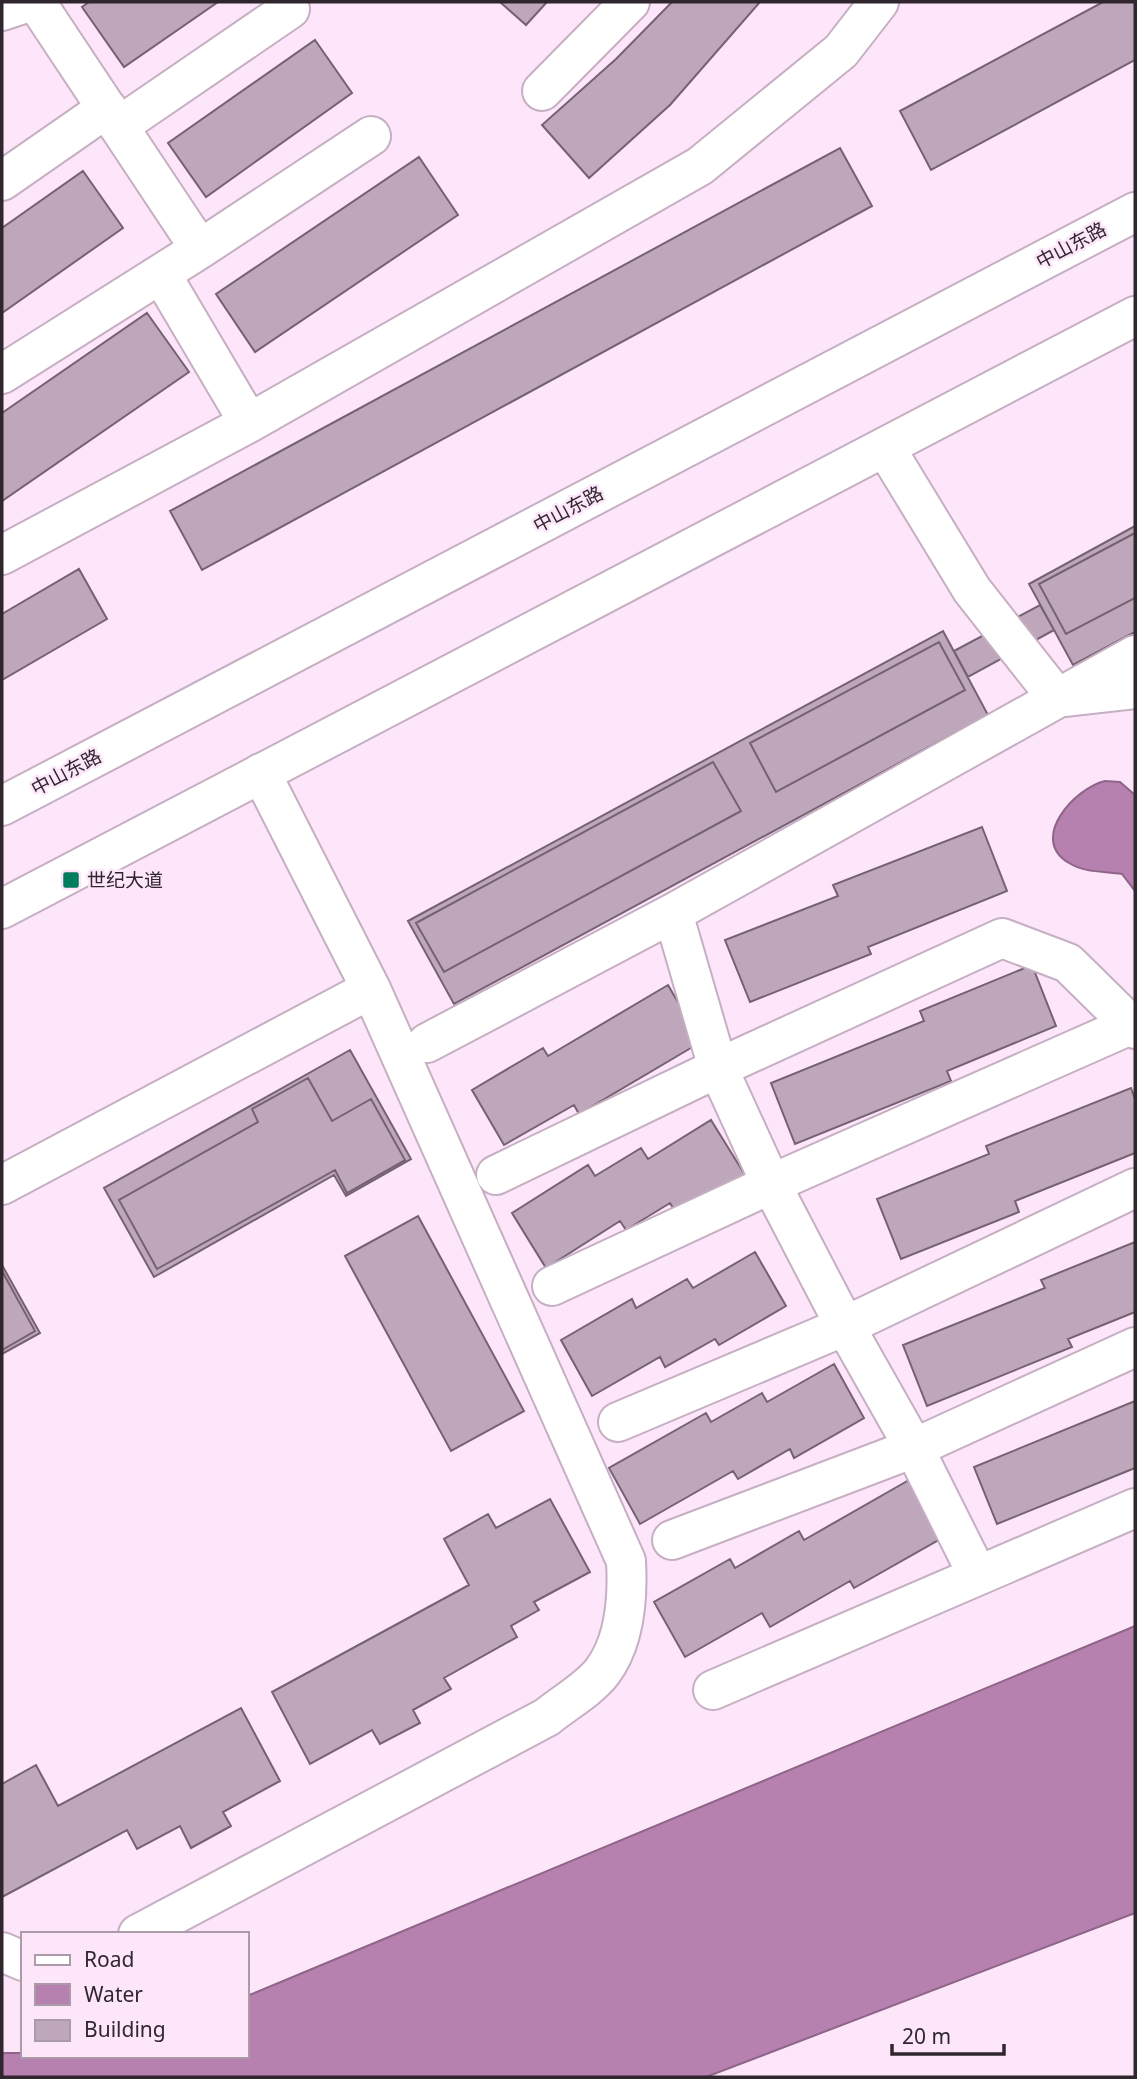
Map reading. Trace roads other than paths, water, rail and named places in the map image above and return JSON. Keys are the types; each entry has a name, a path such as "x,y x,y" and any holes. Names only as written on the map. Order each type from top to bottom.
{"main road":[{"path":"2,11 29,2"},
{"path":"36,2 200,249"},
{"path":"542,91 630,2"},
{"path":"2,555 249,423 700,166 841,51 879,2"},
{"path":"2,181 290,9"},
{"path":"2,374 200,249 371,136"},
{"name":"中山东路","path":"2,806 1135,212"},
{"path":"161,274 249,423"},
{"path":"2,909 1135,316"},
{"path":"885,447 972,590 1058,698"},
{"path":"427,1043 673,913 1135,655"},
{"path":"1058,698 1135,689"},
{"path":"142,1932 547,1717 601,1674 615,1651 628,1591 626,1561 371,989 261,773"},
{"path":"673,913 718,1068 771,1184 845,1326 914,1448 977,1574"},
{"path":"496,1175 718,1068 1002,938 1068,962 1135,1025 771,1184 552,1286"},
{"path":"2,1185 371,989"},
{"path":"618,1422 845,1326 1135,1188"},
{"path":"672,1540 914,1448 1135,1347"},
{"path":"713,1690 1135,1508"},
{"path":"2,1952 21,1960"}],"water":[{"path":"1105,781 1120,782 1135,795 1135,891 1122,874 1088,870 1069,863 1058,853 1053,841 1054,828 1070,804 1081,793"},
{"path":"1135,1626 1135,1913 706,2077 2,2077 2,2053 21,2053 21,2058 248,2058 248,1996"}],"place":[{"name":"世纪大道","path":"71,880"}]}
